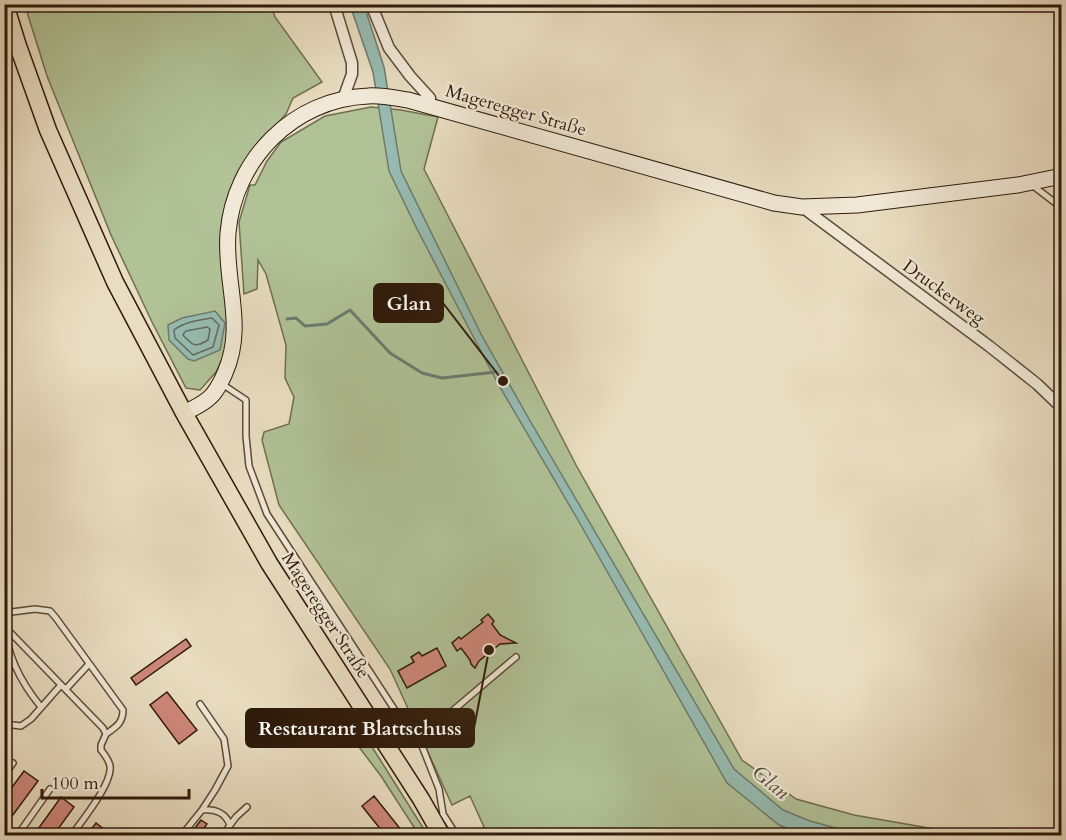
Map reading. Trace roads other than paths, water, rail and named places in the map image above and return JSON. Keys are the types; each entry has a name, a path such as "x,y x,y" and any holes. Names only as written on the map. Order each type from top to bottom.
{"main road":[{"name":"Mageregger Straße","path":"5,4 48,130 115,282 184,412 269,563 421,799 442,836"}],"street":[{"path":"334,4 352,63 349,98"},
{"path":"371,4 388,48 430,98 430,106"},
{"name":"Mageregger Straße","path":"184,412 208,399 220,383 234,345 235,313 228,243 230,219 241,181 263,147 282,129 306,112 349,98 386,96 408,100 774,203 802,207 857,205 1028,183 1062,176"},
{"name":"Druckerweg","path":"802,207 989,346 1037,384 1062,408"}],"lane":[{"path":"1028,183 1062,208"},
{"path":"220,383 246,400 249,466 267,514 398,715 420,741 439,789 443,814 457,836"},
{"path":"4,613 35,609 50,611 123,710 123,718 106,734 101,745 101,750 108,758 111,769 104,789 70,836"},
{"path":"5,626 103,728 106,734"},
{"path":"5,626 6,636 22,681 41,707"},
{"path":"420,741 516,657"},
{"path":"4,724 21,726 31,719 88,664"},
{"path":"181,836 202,810 228,766 224,739 200,704"},
{"path":"4,775 13,763"},
{"path":"17,836 50,789"},
{"path":"222,836 236,817 248,807"},
{"path":"202,810 213,809 228,820 230,825"}],"water":[{"path":"350,5 364,5 384,67 401,171 481,334 734,769 783,810 810,821 861,835 804,835 779,825 727,783 497,382 416,227 389,171 373,72"},
{"path":"215,311 225,323 220,350 194,361 188,359 169,340 168,325 182,318"}],"waterway":[{"path":"287,319 296,318 305,326 327,324 350,310 390,353 422,373 442,378 496,372"}],"place":[{"name":"Glan","path":"503,381"},
{"name":"Restaurant Blattschuss","path":"489,650"}]}
